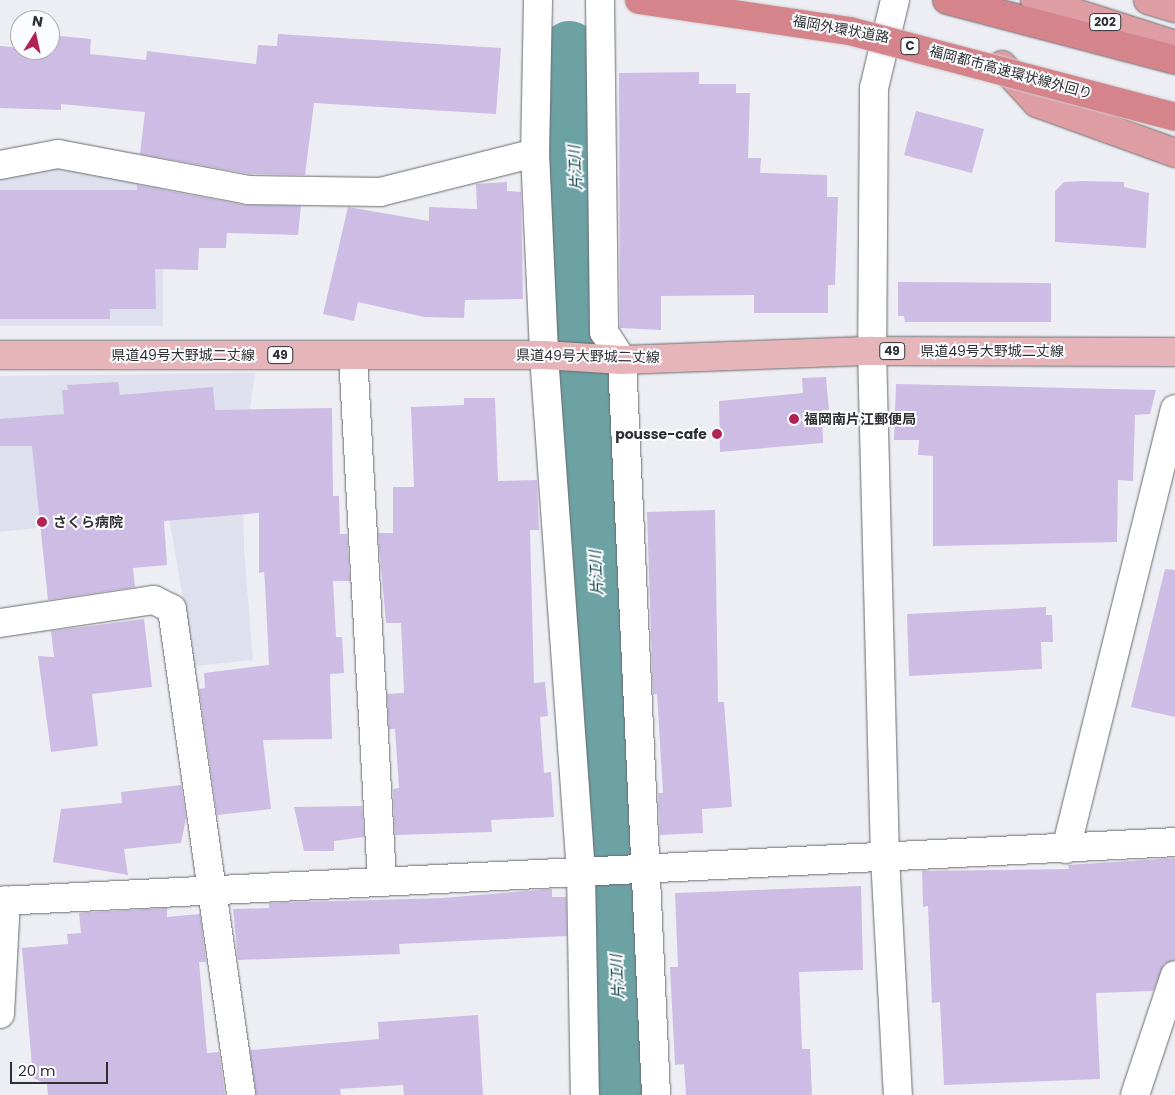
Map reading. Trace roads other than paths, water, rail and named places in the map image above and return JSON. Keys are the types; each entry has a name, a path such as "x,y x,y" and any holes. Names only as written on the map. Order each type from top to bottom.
{"highway":[{"name":"福岡都市高速環状線外回り","path":"639,0 850,31 1175,116"},
{"name":"福岡外環状道路","path":"678,0 885,36 995,59 1175,116"},
{"path":"947,0 1175,60"},
{"name":"202","path":"1035,0 1175,45"},
{"path":"1148,0 1175,8"},
{"path":"995,59 1037,103 1175,153"}],"main road":[{"name":"県道49号大野城二丈線","path":"0,355 352,355 615,358 872,351 1175,352"}],"street":[{"path":"538,0 535,153 552,356 586,872 585,1095"},
{"path":"600,0 604,332 615,358 640,870 656,1095"},
{"path":"894,0 874,88 872,351 885,856 898,1095"},
{"path":"0,165 58,154 248,190 380,192 535,153"},
{"path":"352,355 382,882"},
{"path":"1066,849 1175,409"},
{"path":"0,623 154,600 172,609 208,887 241,1095"},
{"path":"0,1014 3,900 208,887 382,882 640,870 1175,842"},
{"path":"1135,1095 1175,975"}],"waterway":[{"name":"片江川","path":"569,50 624,1095"}],"place":[{"name":"福岡南片江郵便局","path":"794,419"},
{"name":"pousse-cafe","path":"717,434"},
{"name":"さくら病院","path":"42,522"}]}
